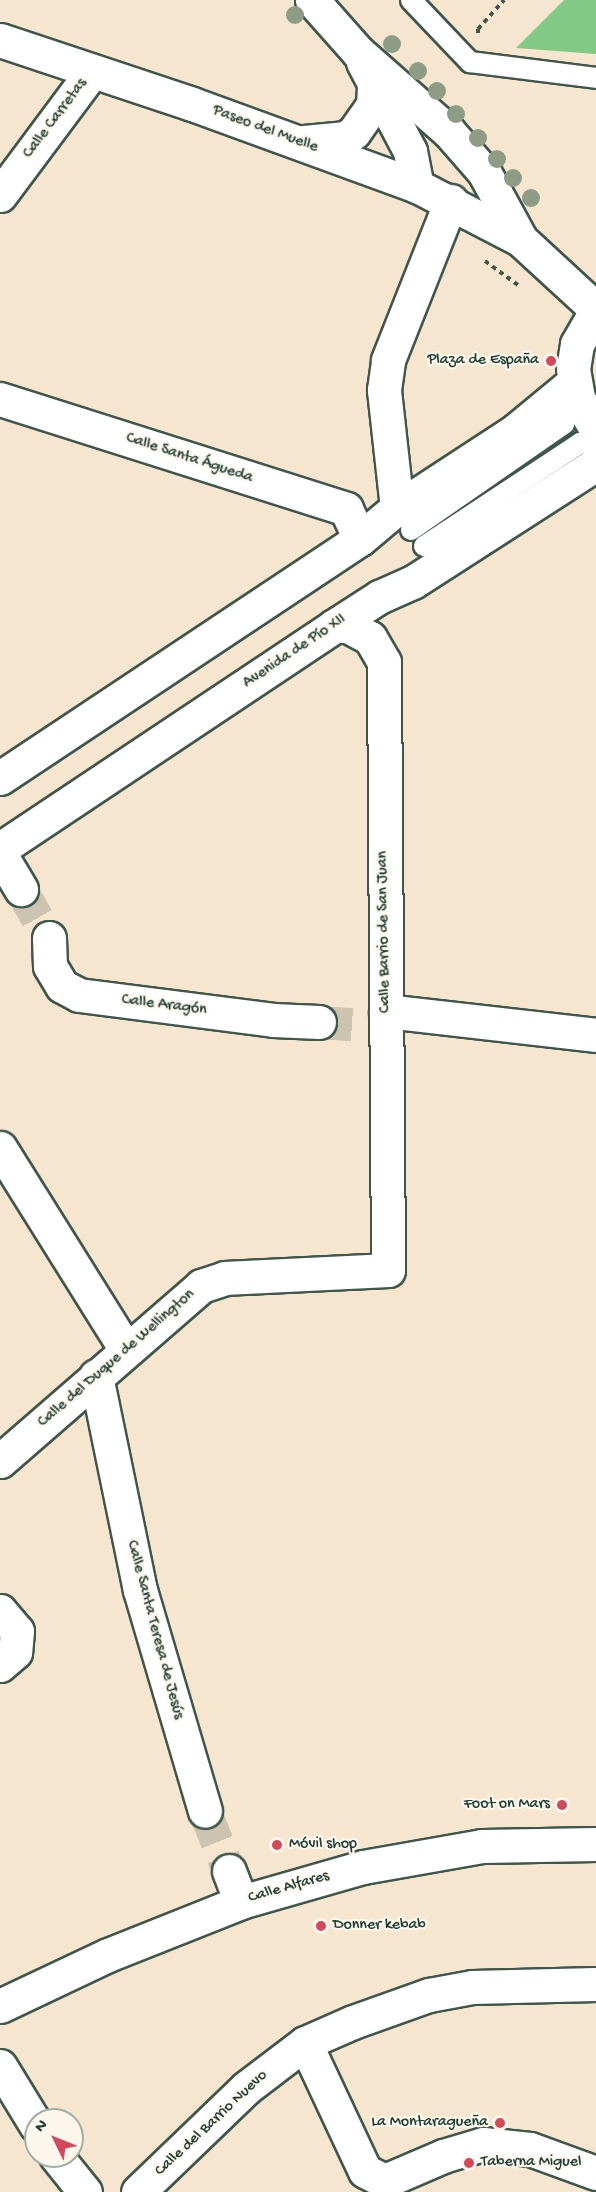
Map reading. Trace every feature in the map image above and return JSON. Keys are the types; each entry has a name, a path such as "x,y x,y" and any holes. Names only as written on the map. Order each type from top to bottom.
{"street":[{"path":"312,0 358,52 449,132 484,172 521,240 596,310 577,344 575,385 582,408 596,429"},
{"name":"Paseo del Muelle","path":"0,40 91,73 192,104 417,186 451,201 521,240"},
{"path":"358,52 410,151 417,186"},
{"name":"Calle Carretas","path":"0,195 91,73"},
{"path":"295,142 322,143 346,138 354,132 373,105 374,85"},
{"path":"404,519 384,390 388,360 451,201"},
{"path":"0,778 360,539 404,519 575,385"},
{"name":"Calle Santa Águeda","path":"0,399 346,509 360,539"},
{"name":"Avenida de Pío XII","path":"0,849 334,626 379,597 413,582 596,464"},
{"name":"Calle Barrio de San Juan","path":"334,626 347,626 370,638 384,662 383,978 379,1020 388,1270"},
{"path":"0,854 21,889"},
{"name":"Calle Aragón","path":"50,938 50,966 62,986 79,995 273,1020 319,1022"},
{"path":"379,1020 596,1035"},
{"path":"0,1148 126,1350"},
{"name":"Calle del Duque de Wellington","path":"0,1461 201,1286 225,1278 388,1270"},
{"name":"Calle Santa Teresa de Jesús","path":"96,1376 140,1590 205,1811"},
{"path":"0,1611 17,1631 15,1652 0,1665"},
{"name":"Calle Alfares","path":"0,2006 108,1955 241,1902 363,1867 482,1845 596,1844"},
{"path":"229,1871 241,1902"},
{"name":"Calle del Barrio Nuevo","path":"138,2192 246,2088 305,2043 370,2015 429,1995 472,1987 540,1983 596,1984"},
{"path":"305,2043 364,2171 385,2181 443,2156 483,2145 530,2149 596,2173"},
{"path":"0,2066 26,2108"},
{"path":"66,2168 85,2192"}],"lane":[{"path":"411,0 470,62 596,78"},
{"path":"424,546 580,444 596,444"}],"path":[{"path":"470,62 480,44 478,28 504,0"}],"green space":[{"path":"564,0 596,0 596,54 516,48"}],"tunnel":[{"path":"21,889 49,938"},
{"path":"319,1022 364,1025"},
{"path":"205,1811 229,1871"}],"place":[{"name":"Plaza de España","path":"551,361"},
{"name":"Foot on Mars","path":"562,1805"},
{"name":"Móvil shop","path":"277,1845"},
{"name":"Donner kebab","path":"321,1926"},
{"name":"La Montaragueña","path":"500,2123"},
{"name":"Taberna Miguel","path":"469,2163"}]}
